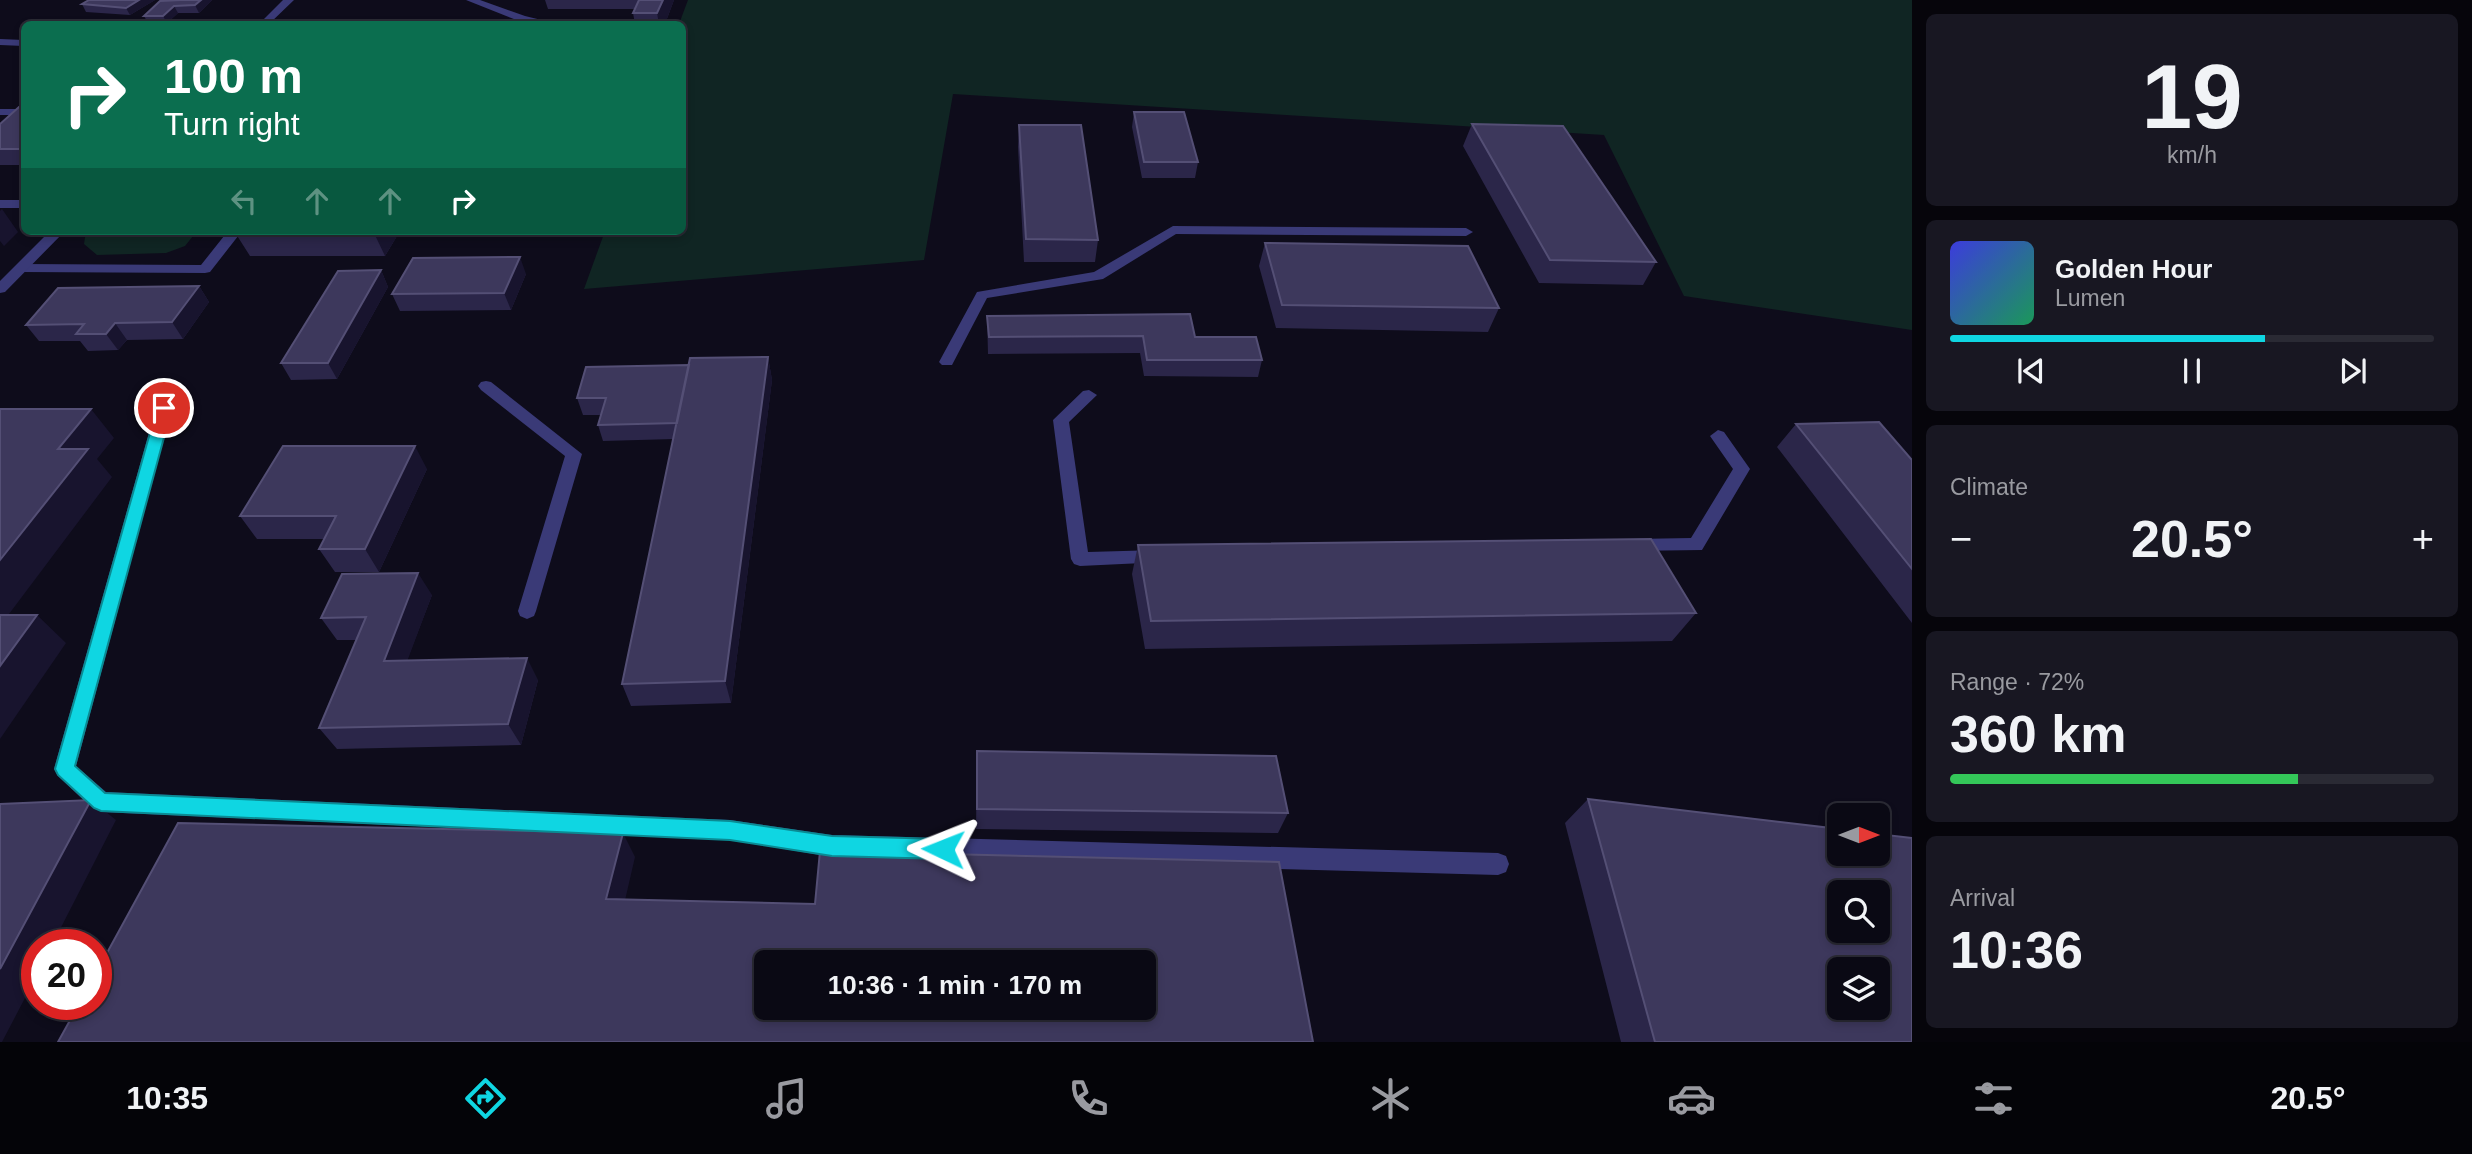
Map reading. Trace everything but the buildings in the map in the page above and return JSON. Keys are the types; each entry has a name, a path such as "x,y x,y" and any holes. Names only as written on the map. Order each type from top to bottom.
{"street":[{"path":"267,21 289,0"},
{"path":"471,0 535,21"},
{"path":"0,42 21,43"},
{"path":"0,112 21,112"},
{"path":"0,204 21,204"},
{"path":"947,362 982,295 1098,276 1173,230 1466,232"},
{"path":"0,289 54,235"},
{"path":"21,268 205,268 232,235"},
{"path":"486,387 574,454 527,611"},
{"path":"1089,396 1061,420 1080,559 1175,556"},
{"path":"164,408 65,769 101,802 730,830 832,846 1498,864"},
{"path":"1614,547 1696,545 1742,468 1718,436"}],"green space":[{"path":"688,0 1912,0 1912,330 1684,296 1604,135 953,94 924,260 584,289 604,235 686,235 686,21 680,21"},
{"path":"85,235 194,235 185,246 166,253 97,255 84,244"}],"route":[{"path":"164,408 65,769 101,802 730,830 832,846 943,849"}]}
